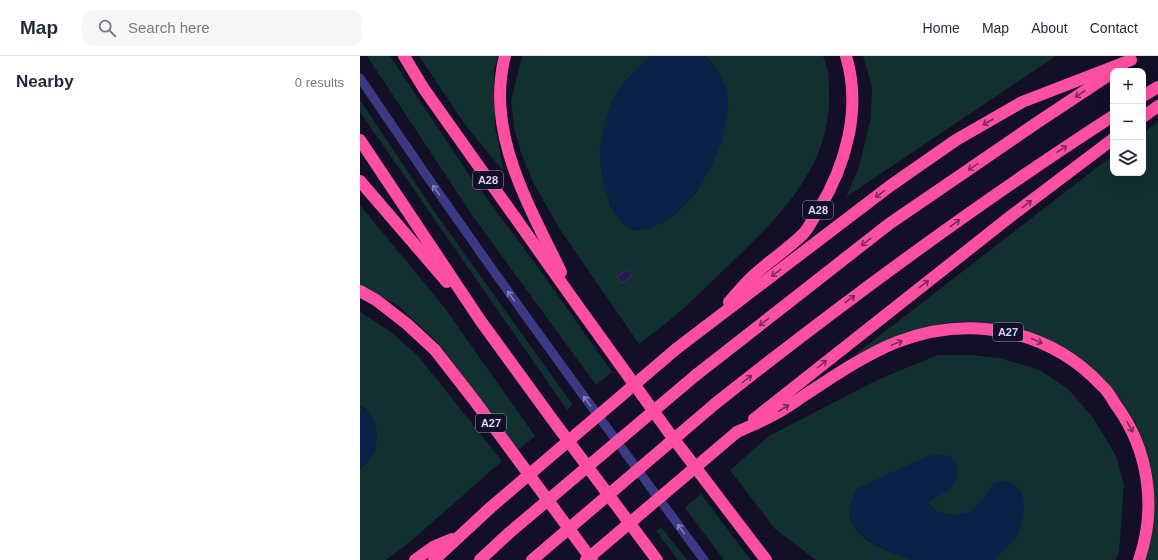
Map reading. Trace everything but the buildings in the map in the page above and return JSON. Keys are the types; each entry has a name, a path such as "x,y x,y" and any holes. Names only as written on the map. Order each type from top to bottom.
{"highway":[{"name":"A28","path":"404,56 424,89 575,302 670,434 766,560"},
{"name":"A28","path":"504,56 500,87 501,122 510,158 531,212 575,302"},
{"name":"A28","path":"708,325 753,276 804,233 824,200 841,166 848,139 852,92 849,64 846,56"},
{"path":"434,560 490,508 676,349 890,186 956,140 1022,102 1134,58"},
{"path":"1120,68 1134,58"},
{"path":"480,560 509,533 696,375 889,224 1110,75"},
{"path":"1146,94 1158,87"},
{"path":"1146,115 1158,106"},
{"path":"532,560 716,403 887,271 975,208 1110,118"},
{"path":"360,140 480,320 657,560"},
{"name":"A27","path":"586,560 737,432 1011,216 1110,142"},
{"path":"360,181 480,320"},
{"name":"A27","path":"360,290 376,300 407,324 435,350 474,400 592,560"},
{"name":"A27","path":"737,432 776,414 850,366 898,342 932,332 968,328 999,329 1029,337 1057,350 1081,366 1103,386 1133,434 1142,457 1148,483 1148,515 1143,548 1139,560"},
{"path":"415,560 433,547 462,534"}],"lane":[{"path":"360,78 419,166 553,354 704,560"}],"green space":[{"path":"367,56 390,56 468,173 540,270 612,372 596,385 474,218"},
{"path":"419,56 499,56 494,70 495,127 504,172 464,123"},
{"path":"522,56 651,56 625,81 612,102 606,122 602,177 611,207 620,220 629,228 638,230 661,223 683,207 697,191 719,147 721,77 714,65 705,56 823,56 828,74 829,91 828,118 822,143 812,166 799,188 767,227 682,310 639,344 561,231 534,184 521,153 514,128 511,100"},
{"path":"863,56 1056,56 846,197 859,167 871,117 872,87"},
{"path":"360,100 436,214 573,405 567,410 360,112"},
{"path":"1158,122 1158,560 1145,560 1151,535 1153,508 1150,471 1142,438 1129,413 1114,391 1096,372 1075,356 1052,342 1027,332 974,322 959,322 927,327 881,344 852,357 1110,157 1110,176 1146,176 1146,130"},
{"path":"360,205 444,307 535,436 518,450 439,344 396,304 360,285"},
{"path":"360,312 391,332 418,356 502,461 411,541 386,560 360,560 360,469 373,454 376,447 376,440 375,433 365,408 360,406"},
{"path":"938,355 972,355 1000,358 1040,370 1068,389 1094,419 1116,456 1124,485 1119,552 1115,560 993,560 998,555 995,483 975,508 970,512 963,514 955,515 937,512 928,502 951,488 849,514 854,526 865,538 880,548 913,560 816,560 775,529 730,470 769,436 877,380"},
{"path":"701,494 751,560 724,560 685,508"},
{"path":"661,527 687,560 678,560 656,531"}],"water":[{"path":"651,56 705,56 716,68 724,82 727,92 728,111 724,132 717,155 706,177 692,197 676,213 658,224 640,229 629,227 620,220 613,210 601,169 600,146 606,118 615,95 629,77"},
{"path":"360,406 366,409 374,420 377,439 373,455 360,469"},
{"path":"940,454 948,456 955,461 958,472 952,487 928,502 933,509 939,513 958,515 968,512 976,507 997,482 1003,481 1012,483 1018,488 1022,495 1024,504 1022,523 1019,532 1013,542 993,560 909,559 874,544 853,524 850,517 850,508 852,499 858,488 928,456"}]}
